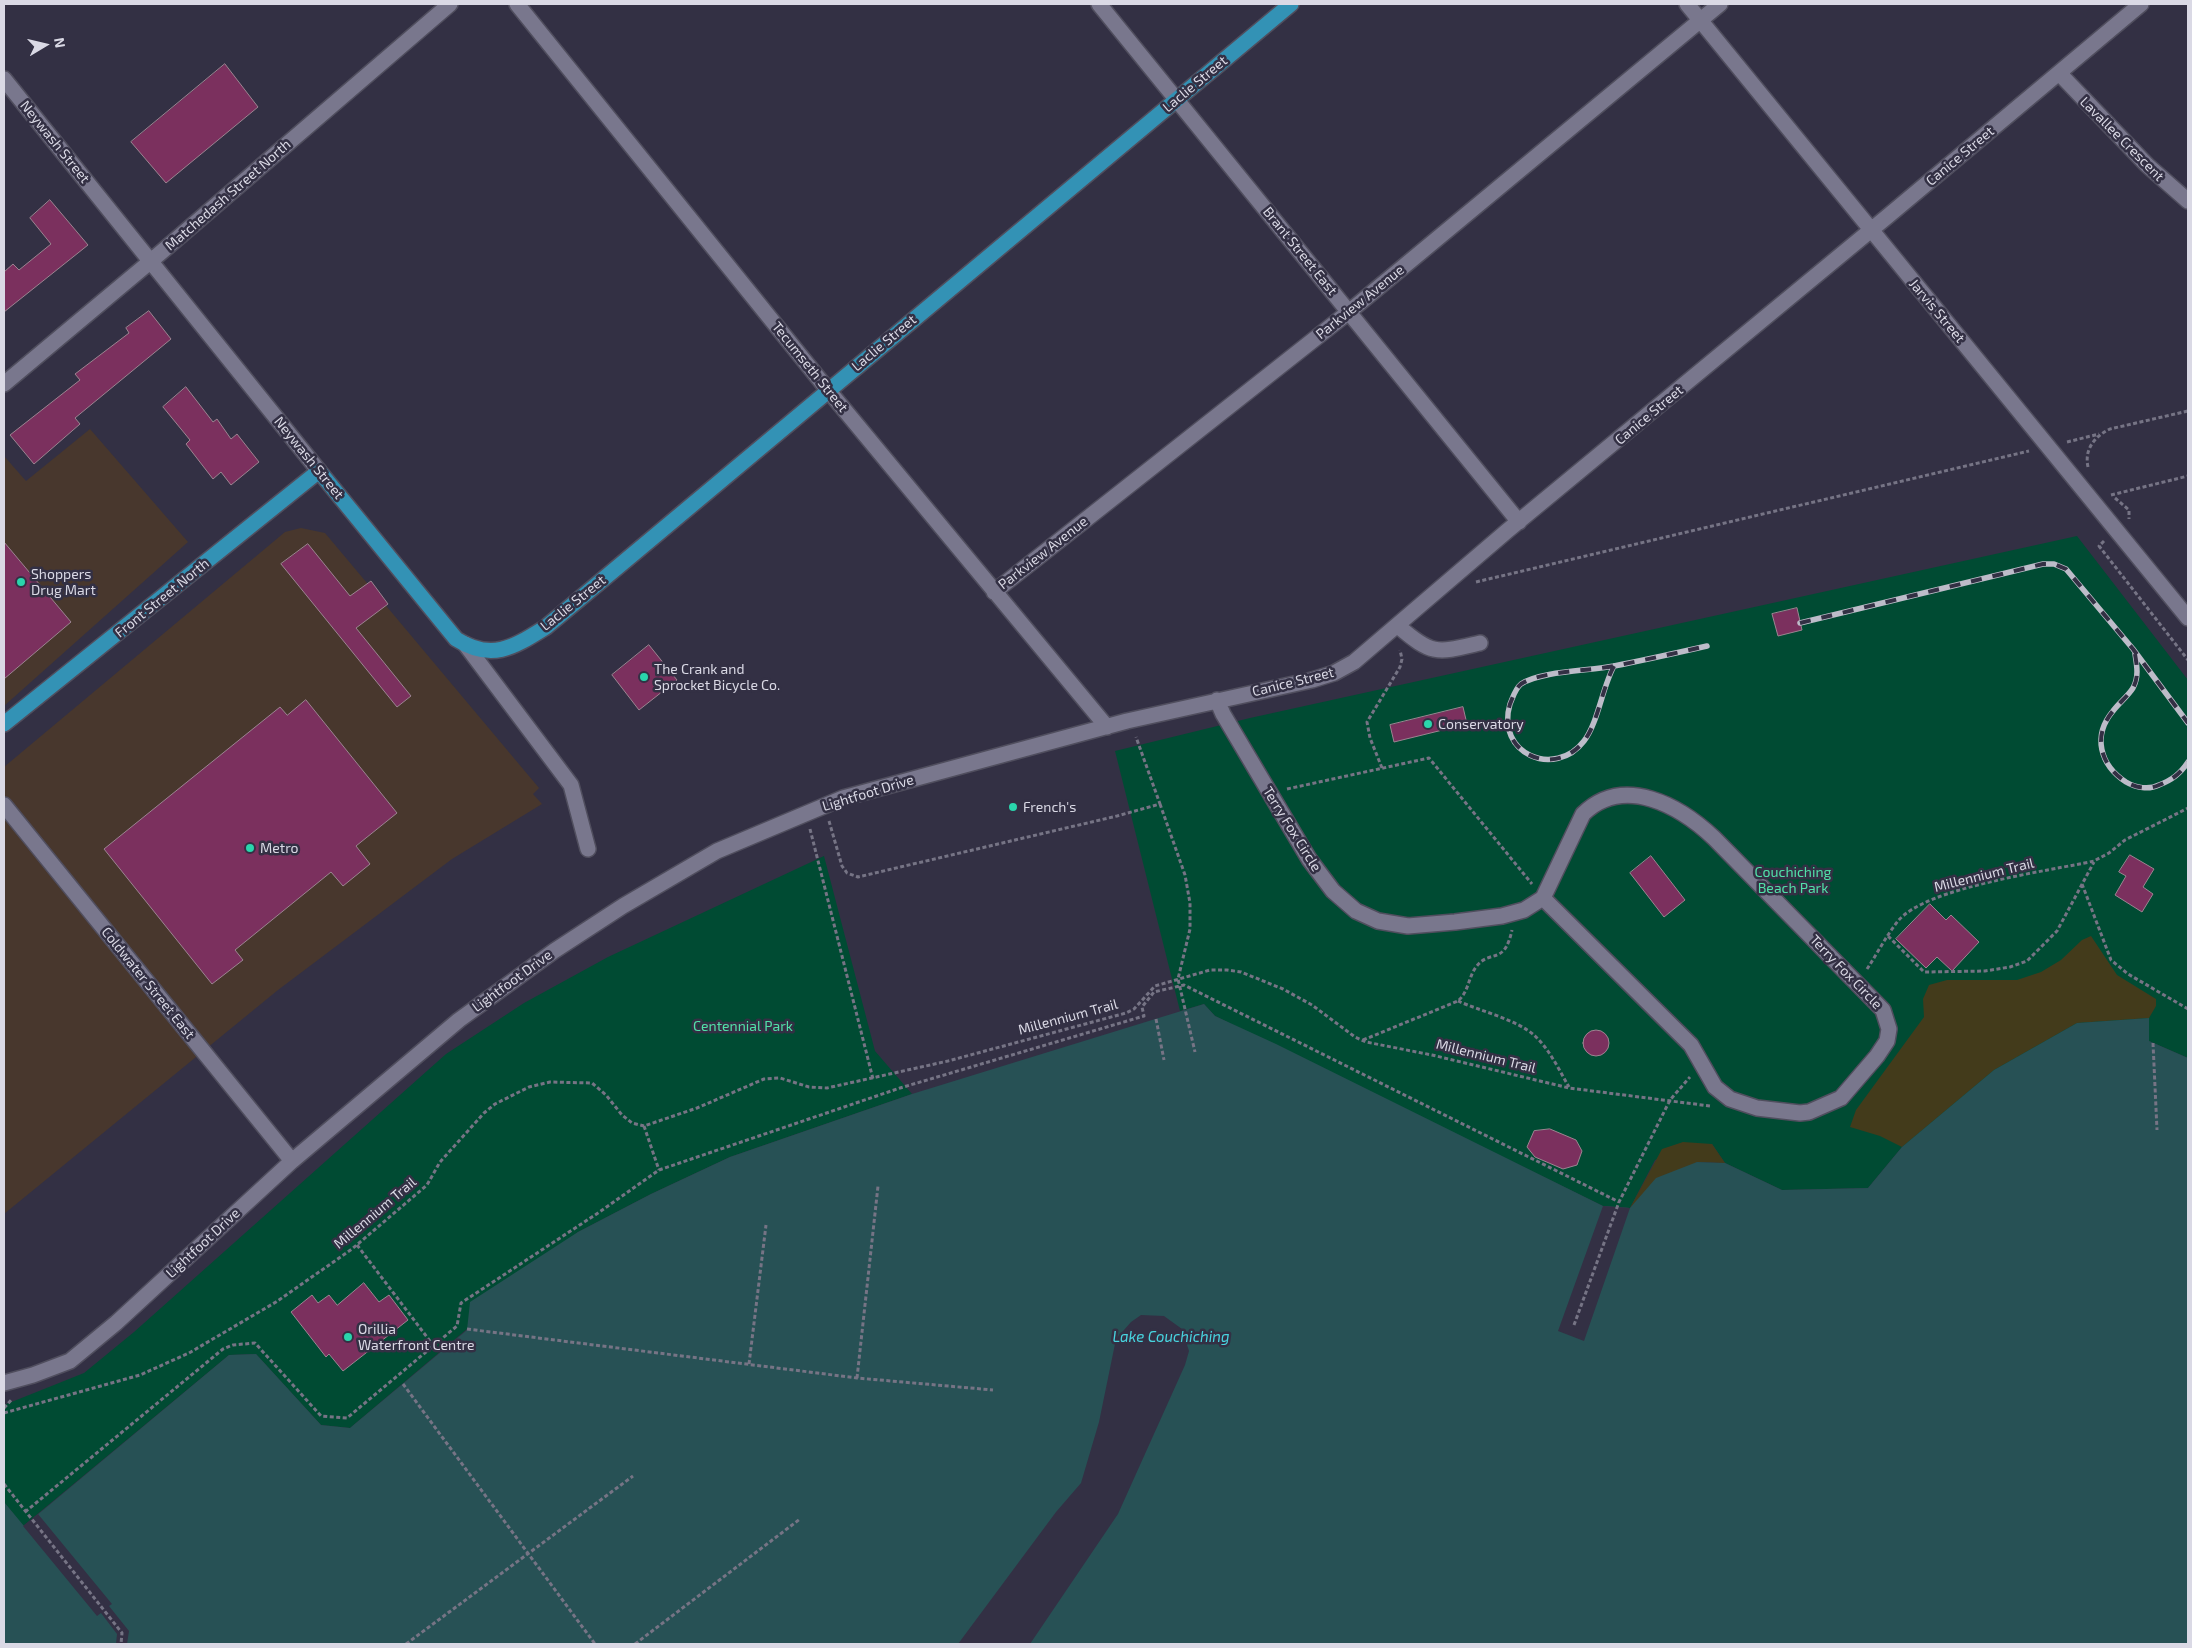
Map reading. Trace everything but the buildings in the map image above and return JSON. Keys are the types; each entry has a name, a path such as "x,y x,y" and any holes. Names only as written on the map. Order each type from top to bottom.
{"main road":[{"name":"Laclie Street","path":"465,644 481,650 496,651 512,647 546,627 1291,4"},
{"name":"Neywash Street","path":"319,472 450,631 465,644"},
{"name":"Front Street North","path":"4,724 319,472"}],"street":[{"name":"Matchedash Street North","path":"4,384 151,261 450,4"},
{"name":"Tecumseth Street","path":"517,4 828,390 1107,727"},
{"name":"Brant Street East","path":"1099,4 1519,522"},
{"name":"Jarvis Street","path":"1687,4 2188,618"},
{"name":"Parkview Avenue","path":"994,592 1350,312 1720,4"},
{"name":"Canice Street","path":"1107,727 1217,700 1312,680 1334,673 1404,631 1519,522 2141,4"},
{"name":"Lavallee Crescent","path":"2059,73 2148,166 2188,201"},
{"name":"Neywash Street","path":"4,79 319,472"},
{"path":"1404,631 1438,652 1480,643"},
{"name":"Neywash Street","path":"465,644 571,785 588,849"},
{"name":"Terry Fox Circle","path":"1217,700 1223,714 1309,859 1333,891 1356,911 1378,921 1408,926 1455,922 1515,912 1543,898 1583,814 1594,804 1611,797 1642,796 1676,808 1697,822 1714,838 1883,1010 1889,1029 1887,1041 1877,1056 1841,1098 1809,1112 1780,1112 1757,1108 1730,1099 1715,1087 1691,1045 1543,898"},
{"name":"Lightfoot Drive","path":"4,1383 19,1380 70,1361 116,1323 292,1161 405,1064 518,975 623,906 717,852 843,798 1107,727"},
{"name":"Coldwater Street East","path":"4,805 292,1161"}],"path":[{"path":"1469,587 1477,581 2049,447 2099,434 2110,429 2188,411"},
{"path":"2091,473 2086,459 2090,446 2099,434"},
{"path":"2106,489 2111,495 2188,476"},
{"path":"2118,530 2099,546 2188,660"},
{"path":"1382,768 1370,738 1367,722 1400,667 1402,659 1397,646 1404,631"},
{"path":"1128,736 1135,734 1185,875 1190,903 1190,929 1178,979 1195,1052"},
{"path":"1269,792 1429,758 1543,898"},
{"path":"829,821 842,866 847,873 858,877 1160,804"},
{"name":"Millennium Trail","path":"1872,975 1868,968 1898,920 1936,896 2094,861 2132,836 2188,808"},
{"path":"824,823 838,818"},
{"path":"804,830 817,826"},
{"path":"810,828 873,1079"},
{"path":"1888,936 1924,972 1985,971 2010,967 2027,961 2057,930 2094,861"},
{"path":"2082,884 2111,960 2128,974 2188,1009"},
{"path":"1362,1040 1458,1001 1465,995 1475,969 1480,963 1486,958 1498,957 1508,946 1515,912"},
{"name":"Millennium Trail","path":"4,1413 130,1379 189,1354 276,1302 357,1245 427,1184 440,1162 484,1113 495,1104 529,1087 550,1082 592,1083 606,1094 622,1116 632,1123 644,1126 697,1108 764,1079 780,1078 810,1087 827,1088 873,1079 1126,1013 1134,1009 1151,988 1210,970 1227,970 1241,972 1300,998 1362,1040 1569,1088 1719,1108"},
{"path":"25,1512 228,1347 254,1343 321,1416 347,1418 457,1326 461,1303 598,1213 659,1170 900,1088 1144,1016 1142,1007 1154,992 1184,985 1619,1202"},
{"path":"1458,1001 1524,1028 1535,1036 1548,1051 1569,1088"},
{"path":"1156,1019 1164,1060"},
{"path":"2153,1043 2157,1130"},
{"path":"1574,1325 1619,1202 1670,1100 1702,1063"},
{"path":"644,1126 659,1170"},
{"path":"857,1378 878,1186"},
{"path":"749,1364 766,1226"},
{"path":"357,1245 433,1345"},
{"path":"467,1329 857,1378 993,1390"},
{"path":"403,1384 595,1644"},
{"path":"4,1408 13,1398"},
{"path":"406,1644 529,1555 633,1476"},
{"path":"4,1484 122,1633 120,1644"},
{"path":"635,1644 800,1519"}],"shaded area":[{"path":"90,429 188,542 4,706 4,456 26,481"},
{"path":"301,528 325,533 539,788 533,794 542,804 452,859 278,990 4,1214 4,767 285,532"}],"green space":[{"name":"Couchiching Beach Park","path":"2077,536 2188,680 2188,1058 2149,1041 2149,1018 1902,1147 1868,1188 1782,1190 1725,1163 1712,1144 1655,1160 1630,1208 1603,1206 1215,1016 1204,1004 1180,1011 1115,751 1250,718"},
{"name":"Centennial Park","path":"824,856 875,1051 912,1094 730,1157 651,1194 578,1232 350,1428 321,1425 256,1354 229,1355 23,1526 4,1502 4,1405 84,1373 134,1332 446,1054 524,1003 608,957"}],"sand":[{"path":"2091,936 2117,975 2156,999 2156,1006 2149,1018 2077,1023 1994,1070 1902,1147 1880,1136 1850,1127 1856,1110 1924,1017 1923,999 1929,985 1947,980 2017,980 2041,972 2061,960 2082,940"},
{"path":"1683,1142 1712,1144 1725,1163 1697,1162 1630,1208 1662,1149"}],"water":[{"name":"Lake Couchiching","path":"1204,1004 1215,1016 1276,1044 1603,1206 1630,1208 1656,1178 1697,1162 1725,1163 1782,1190 1868,1188 1902,1147 1994,1070 2077,1023 2149,1018 2149,1041 2188,1058 2188,1644 4,1644 4,1502 24,1526 229,1355 256,1354 321,1425 350,1428 467,1330 470,1302 578,1232 651,1194 730,1157 912,1094"}],"pier":[{"path":"1603,1206 1630,1208 1584,1341 1558,1331"},
{"path":"1141,1315 1164,1316 1182,1329 1189,1351 1185,1365 1118,1514 1030,1644 958,1644 1056,1512 1081,1483 1099,1422 1116,1339 1131,1322"},
{"path":"38,1514 112,1604 109,1606 129,1631 127,1644 116,1644 117,1634 101,1613 97,1616 23,1526"}],"railway":[{"path":"1800,623 2043,564 2054,564 2066,569 2133,649 2188,723"},
{"path":"1614,666 1589,734 1572,752 1558,758 1544,759 1530,756 1519,748 1511,736 1508,722 1510,704 1521,684 1540,676 1614,666 1707,646"},
{"path":"2135,654 2137,671 2135,684 2106,721 2103,730 2101,740 2105,759 2117,775 2126,782 2134,786 2147,788 2155,787 2172,779 2188,762"}],"place":[{"name":"Shoppers Drug Mart","path":"21,582"},
{"name":"The Crank and Sprocket Bicycle Co.","path":"644,677"},
{"name":"Conservatory","path":"1428,724"},
{"name":"French's","path":"1013,807"},
{"name":"Metro","path":"250,848"},
{"name":"Orillia Waterfront Centre","path":"348,1337"}]}
